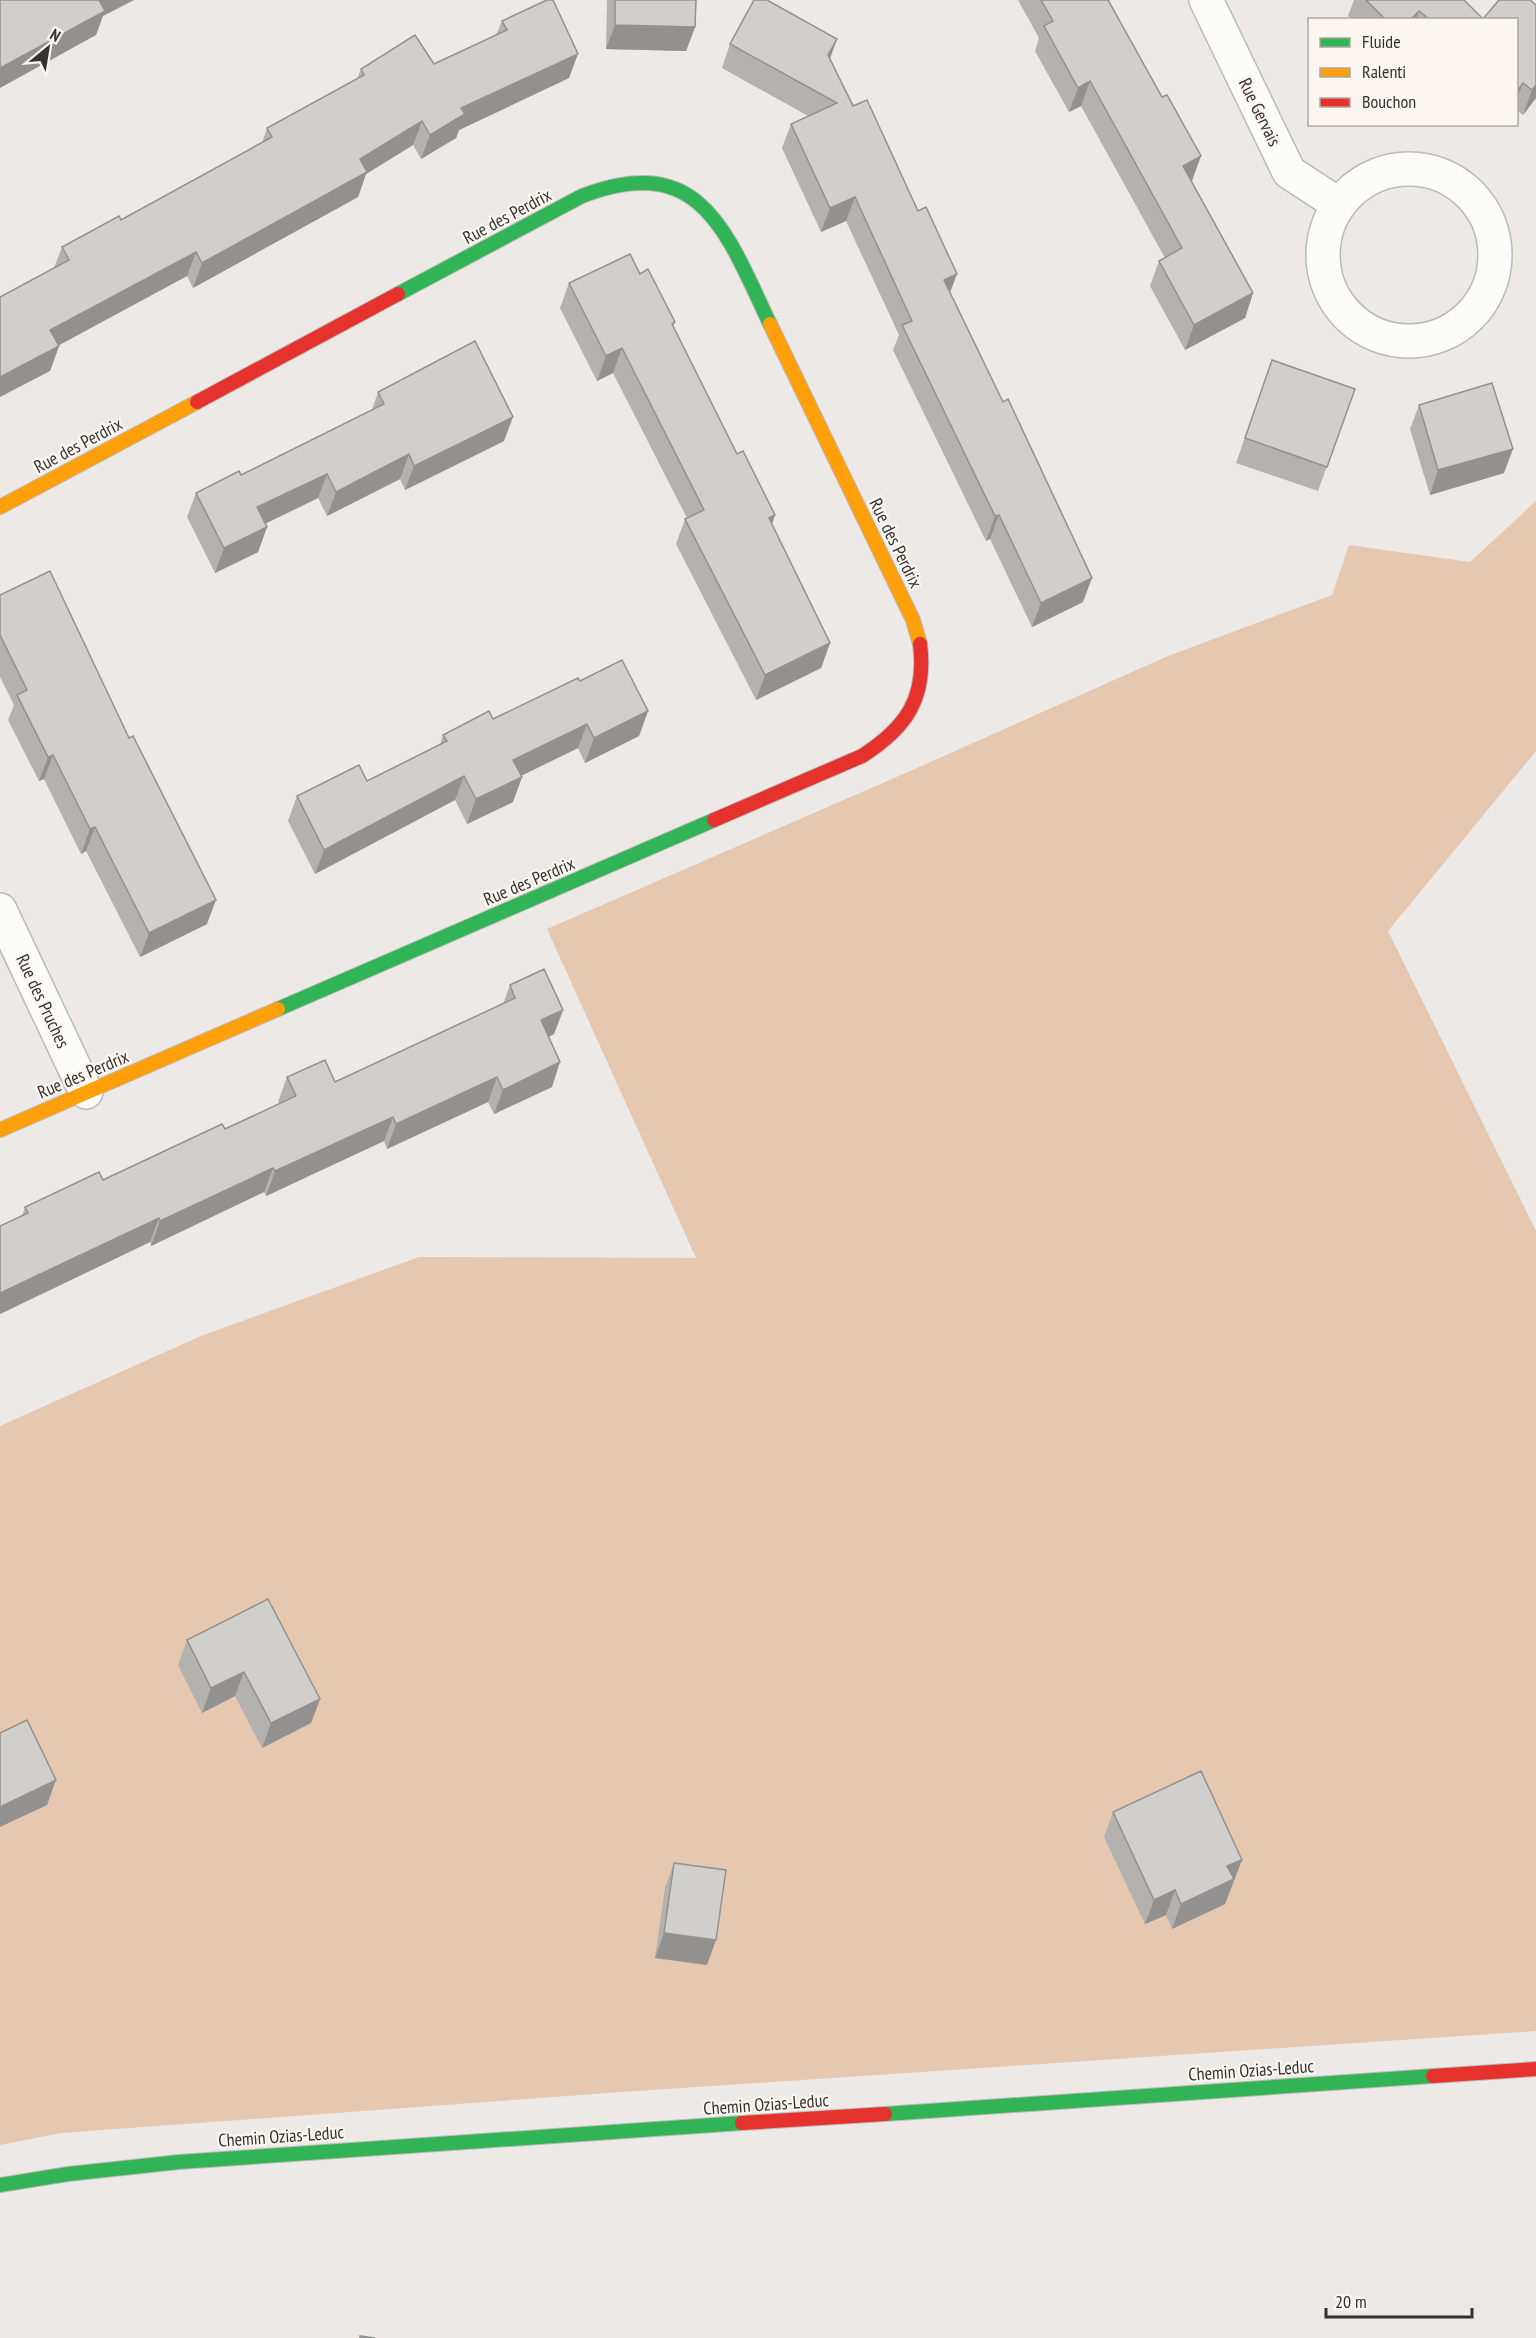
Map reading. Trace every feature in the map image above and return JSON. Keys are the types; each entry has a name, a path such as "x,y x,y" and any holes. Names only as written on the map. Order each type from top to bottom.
{"street":[{"name":"Rue Gervais","path":"1206,0 1289,172 1338,204"},
{"path":"1418,168 1447,177 1472,195 1488,220 1496,249 1492,279 1479,306 1460,325 1436,338 1409,342 1382,337 1357,325 1338,306 1326,282 1323,264 1326,228 1338,204 1360,183 1388,170 1418,168"},
{"name":"Rue des Perdrix","path":"0,507 582,196 618,183 652,183 684,193 699,202 711,213 730,241 913,620 922,651 917,699 910,714 889,739 862,756 0,1130"},
{"name":"Rue des Pruches","path":"0,910 86,1092"},
{"name":"Chemin Ozias-Leduc","path":"0,2185 68,2174 191,2161 1536,2068"}],"shaded area":[{"path":"1536,501 1536,751 1388,931 1536,1231 1536,2031 622,2092 61,2133 0,2145 0,1426 201,1336 419,1257 696,1258 547,929 1168,656 1332,595 1349,545 1470,562"}],"building":[{"path":"0,0 99,0 105,11 0,68"},
{"path":"547,0 553,0 578,54 461,108 465,114 430,135 422,121 360,159 367,172 202,263 196,252 50,330 59,346 0,377 0,297 69,260 62,247 119,216 121,220 272,137 267,128 364,75 361,69 415,35 434,64 507,30 502,21"},
{"path":"615,0 696,0 695,27 615,25"},
{"path":"754,0 767,0 837,39 828,55 853,106 867,100 918,211 926,207 957,274 944,280 1003,402 1008,399 1092,578 1041,603 999,515 995,516 902,325 912,321 855,197 830,208 791,124 837,103 730,44"},
{"path":"1041,0 1108,0 1162,97 1167,95 1201,156 1183,166 1253,293 1194,325 1159,261 1182,248 1090,81 1078,88 1044,26 1053,21"},
{"path":"1366,0 1464,0 1482,18 1428,18 1419,11 1412,18 1384,18"},
{"path":"1499,0 1530,0 1536,5 1536,85 1532,90 1523,83 1518,90 1518,18 1484,18"},
{"path":"630,254 640,274 648,269 675,322 672,324 737,454 743,451 775,515 769,518 830,643 765,675 685,519 704,510 622,348 606,356 569,283"},
{"path":"475,341 513,417 414,466 409,454 336,492 327,474 257,507 267,527 224,548 196,493 239,471 241,475 384,404 378,392"},
{"path":"1272,360 1355,389 1327,467 1245,438"},
{"path":"1492,383 1513,449 1438,470 1419,405"},
{"path":"50,571 129,738 133,736 216,900 149,933 95,827 90,829 53,755 48,757 17,695 27,690 0,635 0,595"},
{"path":"622,660 648,711 594,738 587,724 513,760 522,777 476,799 464,776 324,850 297,796 359,765 367,781 447,741 443,735 489,711 493,719 578,678 580,681"},
{"path":"544,969 563,1010 541,1020 560,1062 503,1090 497,1077 396,1124 393,1117 275,1171 273,1168 160,1221 159,1218 0,1293 0,1226 28,1213 25,1207 99,1172 103,1180 222,1124 225,1129 296,1096 287,1077 325,1060 335,1082 515,998 510,985"},
{"path":"268,1599 320,1699 271,1723 244,1672 211,1688 187,1640"},
{"path":"27,1720 56,1780 0,1807 0,1733"},
{"path":"1201,1771 1242,1860 1227,1866 1234,1879 1181,1904 1175,1890 1154,1900 1113,1812"},
{"path":"674,1863 726,1870 716,1940 664,1933"}],"traffic: fast":[{"path":"398,294 582,196 623,185 656,184 683,193 705,209 723,232 739,260 770,324"},
{"path":"278,1009 714,820"},
{"path":"885,2114 1433,2076"},
{"path":"0,2185 68,2174 179,2162 742,2123"}],"traffic: slow":[{"path":"770,324 913,620 920,644"},
{"path":"0,507 197,402"},
{"path":"0,1130 278,1009"}],"traffic: jam":[{"path":"197,402 398,294"},
{"path":"714,820 862,756 891,734 910,710 916,696 920,680 920,644"},
{"path":"1433,2076 1536,2069"},
{"path":"742,2123 885,2114"}]}
